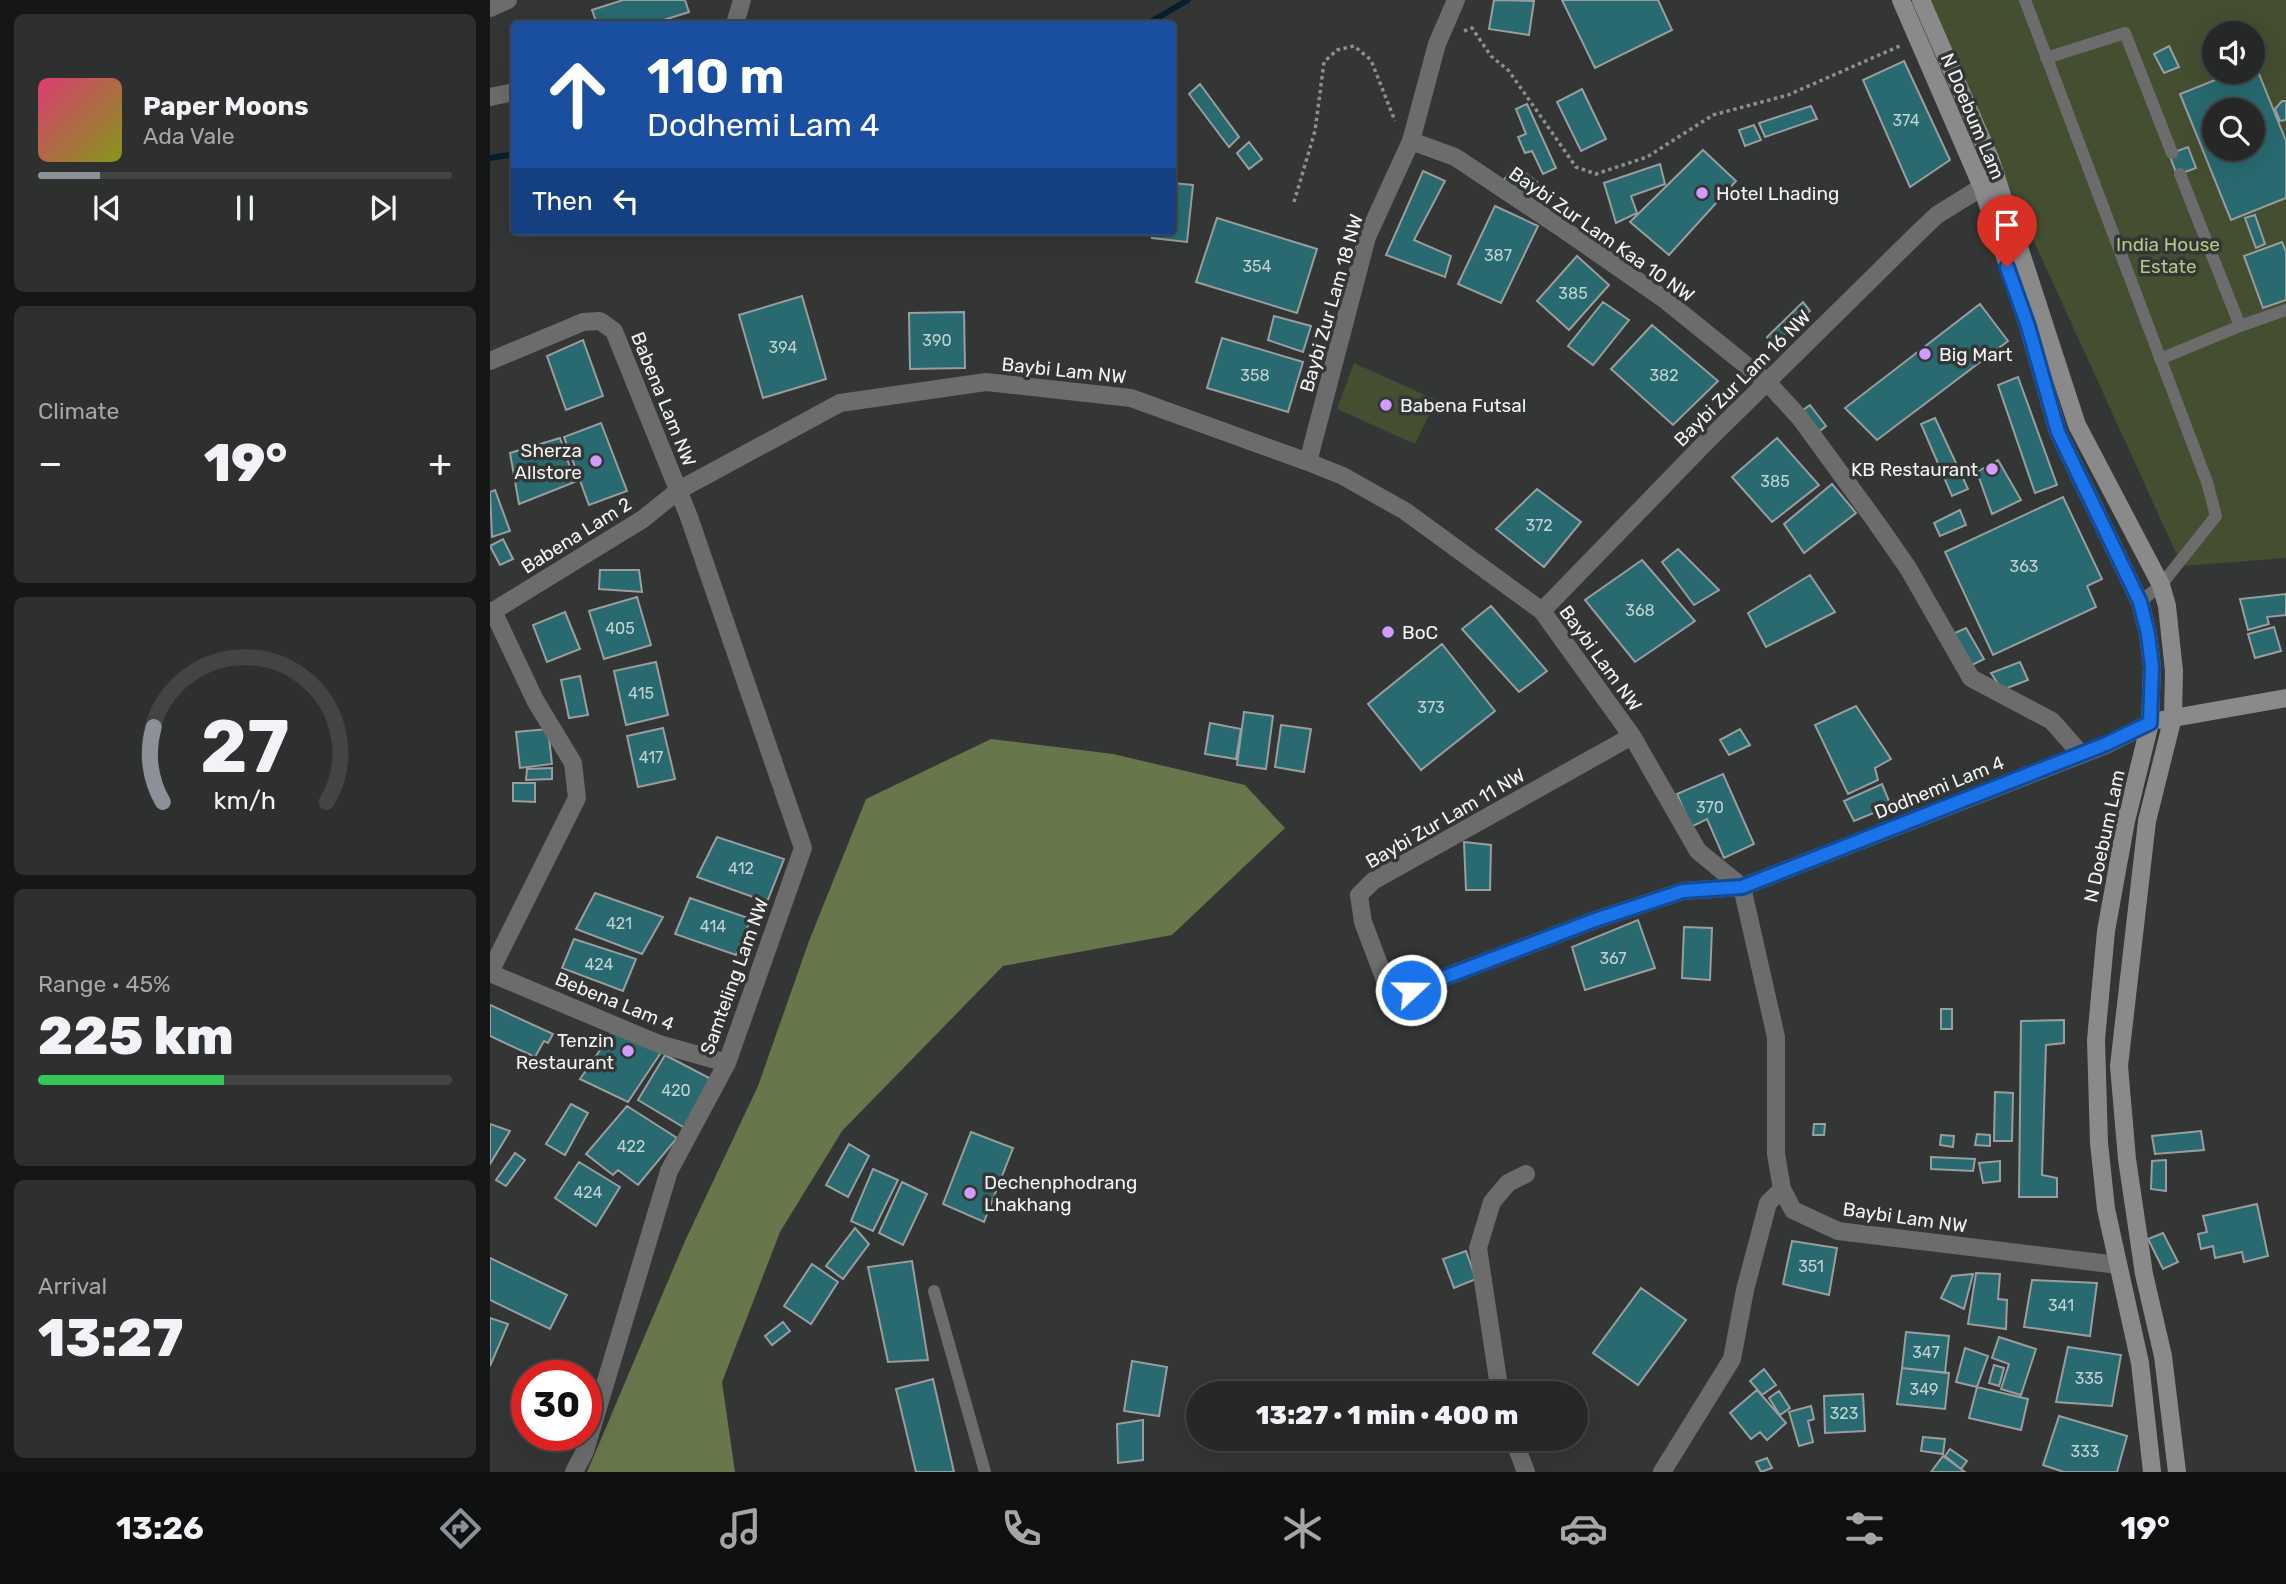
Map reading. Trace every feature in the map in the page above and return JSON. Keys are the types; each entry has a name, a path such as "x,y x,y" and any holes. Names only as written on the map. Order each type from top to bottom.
{"main road":[{"name":"N Doebum Lam","path":"1901,0 1982,187 2028,326 2058,432 2140,602 2148,634 2152,667 2150,723 2126,821 2106,931 2096,1040 2099,1143 2106,1209 2140,1363 2152,1472"},
{"name":"N Doebum Lam","path":"1921,0 1990,159 2077,425 2161,585 2167,606 2174,671 2173,717 2147,821 2119,1066 2127,1159 2144,1274 2163,1356 2177,1447 2177,1472"},
{"path":"2150,723 2286,698"}],"street":[{"path":"490,8 508,0"},
{"path":"737,21 742,0"},
{"name":"Baybi Zur Lam 18 NW","path":"1308,462 1367,237 1411,141 1437,44 1456,0"},
{"path":"490,97 511,93"},
{"name":"Baybi Zur Lam Kaa 10 NW","path":"1411,141 1455,158 1560,227 1664,299 1768,383 1800,418 1908,568 1970,678 2052,720 2081,754"},
{"name":"Baybi Zur Lam 16 NW","path":"1542,611 1707,441 1937,215 1982,187"},
{"name":"Babena Lam NW","path":"490,361 583,322 600,321 614,331 679,490"},
{"name":"Baybi Lam NW","path":"679,490 840,403 986,382 1131,398 1343,476 1405,511 1542,611 1632,736 1698,850 1742,887 1776,1037 1776,1154 1782,1189 1793,1210 1838,1231 2118,1265"},
{"name":"Babena Lam 2","path":"491,612 643,520 679,490"},
{"name":"Samteling Lam NW","path":"574,1472 585,1451 669,1171 727,1063 803,848 679,490"},
{"path":"490,972 576,798 573,763 526,683 491,612"},
{"name":"Dodhemi Lam 4","path":"1742,887 2081,754 2150,723"},
{"name":"Baybi Zur Lam 11 NW","path":"1632,736 1373,881 1359,895 1363,922 1386,984 1411,990 1595,920 1683,891 1742,887"},
{"name":"Bebena Lam 4","path":"490,972 659,1044 727,1063"},
{"path":"1498,1381 1478,1248 1492,1202 1508,1183 1526,1174"},
{"path":"1662,1472 1732,1359 1761,1226 1768,1203 1782,1189"},
{"path":"1518,1451 1526,1472"}],"lane":[{"path":"2025,0 2207,482 2216,516 2161,585 2140,602"},
{"path":"2046,58 2125,33 2172,153"},
{"path":"2180,174 2240,326"},
{"path":"2160,359 2286,310"},
{"path":"934,1291 985,1472"}],"path":[{"path":"1437,44 1472,28 1491,56 1509,71 1576,167 1596,174 1647,157 1713,115 1788,95 1918,41"},
{"path":"1294,202 1315,131 1324,62 1337,50 1354,47 1371,60 1399,132 1411,141"}],"green space":[{"name":"India House Estate","path":"1924,0 2286,0 2286,558 2182,566"},
{"name":"Babena Futsal","path":"1354,363 1436,400 1415,444 1337,409"},
{"path":"991,739 1113,754 1245,785 1285,828 1172,935 1003,966 842,1131 780,1232 722,1382 735,1472 587,1472 596,1451 602,1451 602,1437 685,1241 758,1086 809,941 866,799"}],"building":[{"path":"623,0 685,0 689,12 660,21 596,21 592,10"},
{"path":"1494,0 1534,1 1529,35 1489,29"},
{"path":"1562,0 1658,0 1672,30 1595,68"},
{"path":"2169,46 2179,67 2164,73 2154,54"},
{"path":"1904,61 1950,160 1910,187 1863,80"},
{"path":"1200,84 1239,137 1229,147 1189,94"},
{"path":"2205,84 2263,84 2286,141 2286,198 2231,220 2207,161 2265,161 2265,98 2202,98 2202,148 2180,94"},
{"path":"1582,89 1606,139 1581,151 1557,102"},
{"path":"2282,101 2286,101 2286,120 2280,121 2275,109"},
{"path":"1527,104 1556,168 1543,174 1532,151 1525,153 1518,137 1526,134 1516,109"},
{"path":"1811,106 1817,119 1765,137 1759,123"},
{"path":"1754,125 1761,140 1745,146 1739,130"},
{"path":"1249,142 1262,159 1249,169 1237,153"},
{"path":"2188,147 2196,168 2177,175 2169,154"},
{"path":"1703,150 1736,181 1669,255 1630,222"},
{"path":"1660,164 1665,184 1631,196 1637,213 1616,223 1604,183"},
{"path":"1515,165 1537,182 1525,198 1503,181"},
{"path":"1423,171 1445,181 1414,240 1451,256 1445,277 1386,255"},
{"path":"1176,183 1193,185 1187,242 1152,238 1152,235 1176,235"},
{"path":"1495,206 1538,226 1501,303 1458,284"},
{"path":"2255,215 2265,244 2256,248 2245,218"},
{"path":"1217,218 1317,249 1297,313 1196,282"},
{"path":"2282,242 2286,252 2286,300 2263,308 2244,256"},
{"path":"1577,256 1609,285 1569,330 1537,301"},
{"path":"802,296 826,379 763,398 739,315"},
{"path":"1603,302 1629,320 1593,365 1568,346"},
{"path":"1803,302 1810,311 1773,345 1767,337"},
{"path":"1980,304 2008,341 1877,440 1845,408"},
{"path":"964,312 965,368 910,369 909,313"},
{"path":"1274,316 1311,326 1303,352 1268,340"},
{"path":"1652,325 1718,381 1673,425 1611,369"},
{"path":"1222,338 1303,362 1288,412 1207,388"},
{"path":"583,340 603,396 566,410 547,356"},
{"path":"2018,377 2057,485 2035,493 1998,385"},
{"path":"1810,405 1826,426 1816,434 1800,412"},
{"path":"1935,418 1968,489 1952,496 1921,424"},
{"path":"601,423 627,491 589,505 564,437"},
{"path":"560,438 575,482 519,504 510,453"},
{"path":"1777,438 1819,485 1772,522 1732,477"},
{"path":"1998,460 2021,500 1992,514 1977,472"},
{"path":"1832,484 1856,513 1804,553 1784,524"},
{"path":"1537,489 1581,522 1544,567 1496,529"},
{"path":"495,490 510,531 492,537 490,492"},
{"path":"2063,497 2102,579 2087,586 2096,607 1993,655 1945,552"},
{"path":"1960,510 1966,525 1940,536 1934,523"},
{"path":"503,539 513,559 500,565 490,546"},
{"path":"1678,549 1719,590 1694,605 1662,562"},
{"path":"1642,560 1695,621 1635,662 1585,600"},
{"path":"600,570 639,570 642,592 599,589"},
{"path":"1810,575 1835,612 1766,647 1748,613"},
{"path":"2286,594 2286,615 2267,617 2269,624 2248,630 2240,599"},
{"path":"637,597 651,645 604,659 589,611"},
{"path":"1491,606 1547,671 1519,692 1462,629"},
{"path":"565,612 580,649 547,662 533,625"},
{"path":"2274,627 2281,651 2255,658 2248,634"},
{"path":"1966,628 1984,659 1972,665 1953,634"},
{"path":"1442,644 1495,711 1421,770 1368,704"},
{"path":"656,662 668,715 626,725 614,671"},
{"path":"2020,662 2028,680 2002,690 1991,673"},
{"path":"580,676 588,715 569,718 561,680"},
{"path":"1856,706 1891,759 1875,768 1878,780 1848,794 1815,725"},
{"path":"1244,712 1273,716 1266,769 1237,765"},
{"path":"1210,723 1241,729 1236,759 1205,754"},
{"path":"1281,725 1311,729 1304,772 1275,767"},
{"path":"663,728 675,779 638,787 627,736"},
{"path":"548,729 552,764 520,768 516,732"},
{"path":"1740,729 1750,745 1729,755 1720,740"},
{"path":"552,768 552,779 526,780 527,769"},
{"path":"1723,774 1754,844 1724,858 1707,819 1691,827 1677,794"},
{"path":"513,783 535,783 535,802 513,801"},
{"path":"1882,784 1891,806 1854,821 1844,801"},
{"path":"717,837 784,859 767,902 697,877"},
{"path":"1464,842 1491,845 1490,890 1466,890"},
{"path":"595,893 663,917 642,954 576,929"},
{"path":"690,898 751,919 736,955 675,934"},
{"path":"1638,920 1655,968 1585,990 1572,947"},
{"path":"1684,927 1712,928 1710,980 1682,978"},
{"path":"574,939 636,959 623,991 562,968"},
{"path":"490,1005 553,1034 548,1043 544,1041 535,1057 490,1036"},
{"path":"1941,1009 1952,1009 1952,1029 1941,1029"},
{"path":"2064,1020 2064,1043 2046,1045 2042,1175 2057,1178 2057,1197 2019,1197 2021,1021"},
{"path":"614,1030 662,1051 628,1102 580,1079"},
{"path":"665,1055 713,1080 685,1128 638,1100"},
{"path":"1995,1092 2013,1093 2012,1141 1994,1141"},
{"path":"571,1104 588,1113 565,1155 546,1144"},
{"path":"627,1106 677,1138 638,1185 618,1170 613,1175 586,1154"},
{"path":"490,1124 510,1131 490,1164"},
{"path":"1814,1124 1825,1124 1824,1135 1813,1135"},
{"path":"2201,1131 2204,1150 2155,1154 2152,1136"},
{"path":"971,1132 1013,1148 984,1222 943,1204"},
{"path":"1977,1134 1990,1135 1990,1146 1975,1145"},
{"path":"1941,1135 1954,1136 1953,1147 1940,1145"},
{"path":"849,1144 869,1156 848,1197 826,1185"},
{"path":"515,1153 525,1160 506,1186 496,1180"},
{"path":"1931,1157 1975,1159 1973,1171 1931,1169"},
{"path":"2166,1160 2166,1191 2151,1189 2152,1161"},
{"path":"2000,1161 2000,1181 1983,1183 1979,1163"},
{"path":"579,1162 620,1187 596,1226 555,1198"},
{"path":"873,1169 898,1180 873,1231 851,1221"},
{"path":"902,1182 927,1194 903,1245 879,1233"},
{"path":"2257,1204 2268,1256 2244,1262 2242,1252 2215,1258 2213,1246 2201,1249 2198,1234 2207,1232 2203,1216"},
{"path":"855,1228 869,1244 843,1279 826,1266"},
{"path":"2163,1233 2178,1262 2163,1269 2148,1239"},
{"path":"1792,1241 1837,1248 1829,1295 1783,1284"},
{"path":"1466,1251 1476,1279 1454,1288 1443,1259"},
{"path":"490,1258 567,1295 550,1329 490,1300"},
{"path":"912,1261 928,1360 888,1362 868,1267"},
{"path":"812,1264 838,1282 811,1324 784,1306"},
{"path":"1976,1273 2000,1274 1998,1299 2007,1300 2006,1329 1968,1324"},
{"path":"1973,1274 1964,1309 1941,1298 1952,1276"},
{"path":"2032,1280 2097,1283 2090,1336 2024,1327"},
{"path":"1641,1288 1686,1320 1638,1385 1593,1353"},
{"path":"490,1318 508,1324 490,1366"},
{"path":"783,1322 790,1331 772,1345 765,1336"},
{"path":"1906,1332 1949,1336 1945,1373 1902,1368"},
{"path":"1999,1337 2036,1349 2021,1395 2001,1389 2009,1364 1992,1358"},
{"path":"2068,1347 2121,1355 2112,1406 2056,1402"},
{"path":"1965,1348 1988,1356 1977,1387 1956,1382"},
{"path":"1132,1361 1167,1367 1159,1416 1124,1411"},
{"path":"1994,1365 2004,1368 1999,1386 1989,1383"},
{"path":"1902,1368 1949,1373 1945,1409 1897,1404"},
{"path":"1764,1369 1776,1385 1762,1395 1750,1381"},
{"path":"933,1379 954,1472 916,1472 896,1389"},
{"path":"1977,1387 2028,1399 2021,1430 1969,1418"},
{"path":"1757,1390 1786,1423 1767,1440 1760,1432 1751,1439 1730,1413"},
{"path":"1779,1391 1790,1408 1780,1415 1769,1398"},
{"path":"1863,1394 1865,1431 1825,1433 1824,1396"},
{"path":"1811,1406 1814,1419 1808,1421 1813,1442 1799,1446 1789,1412"},
{"path":"2059,1416 2127,1436 2117,1472 2064,1472 2043,1465"},
{"path":"1143,1420 1143,1460 1118,1463 1117,1424"},
{"path":"1923,1437 1945,1439 1943,1454 1921,1451"},
{"path":"1950,1449 1967,1461 1961,1469 1945,1456"},
{"path":"1943,1456 1965,1472 1931,1472"},
{"path":"1767,1458 1772,1468 1761,1472 1756,1462"}],"waterway":[{"path":"1152,21 1188,0"},
{"path":"490,158 511,154"}],"place":[{"name":"Hotel Lhading","path":"1702,193"},
{"name":"Big Mart","path":"1925,354"},
{"name":"Babena Futsal","path":"1386,405"},
{"name":"Sherza Allstore","path":"596,461"},
{"name":"KB Restaurant","path":"1992,469"},
{"name":"BoC","path":"1388,632"},
{"name":"Tenzin Restaurant","path":"628,1051"},
{"name":"Dechenphodrang Lhakhang","path":"970,1193"}],"route":[{"path":"1411,990 1595,920 1683,891 1742,887 2106,744 2150,723 2152,667 2140,602 2058,432 2028,326 2007,267"}]}
